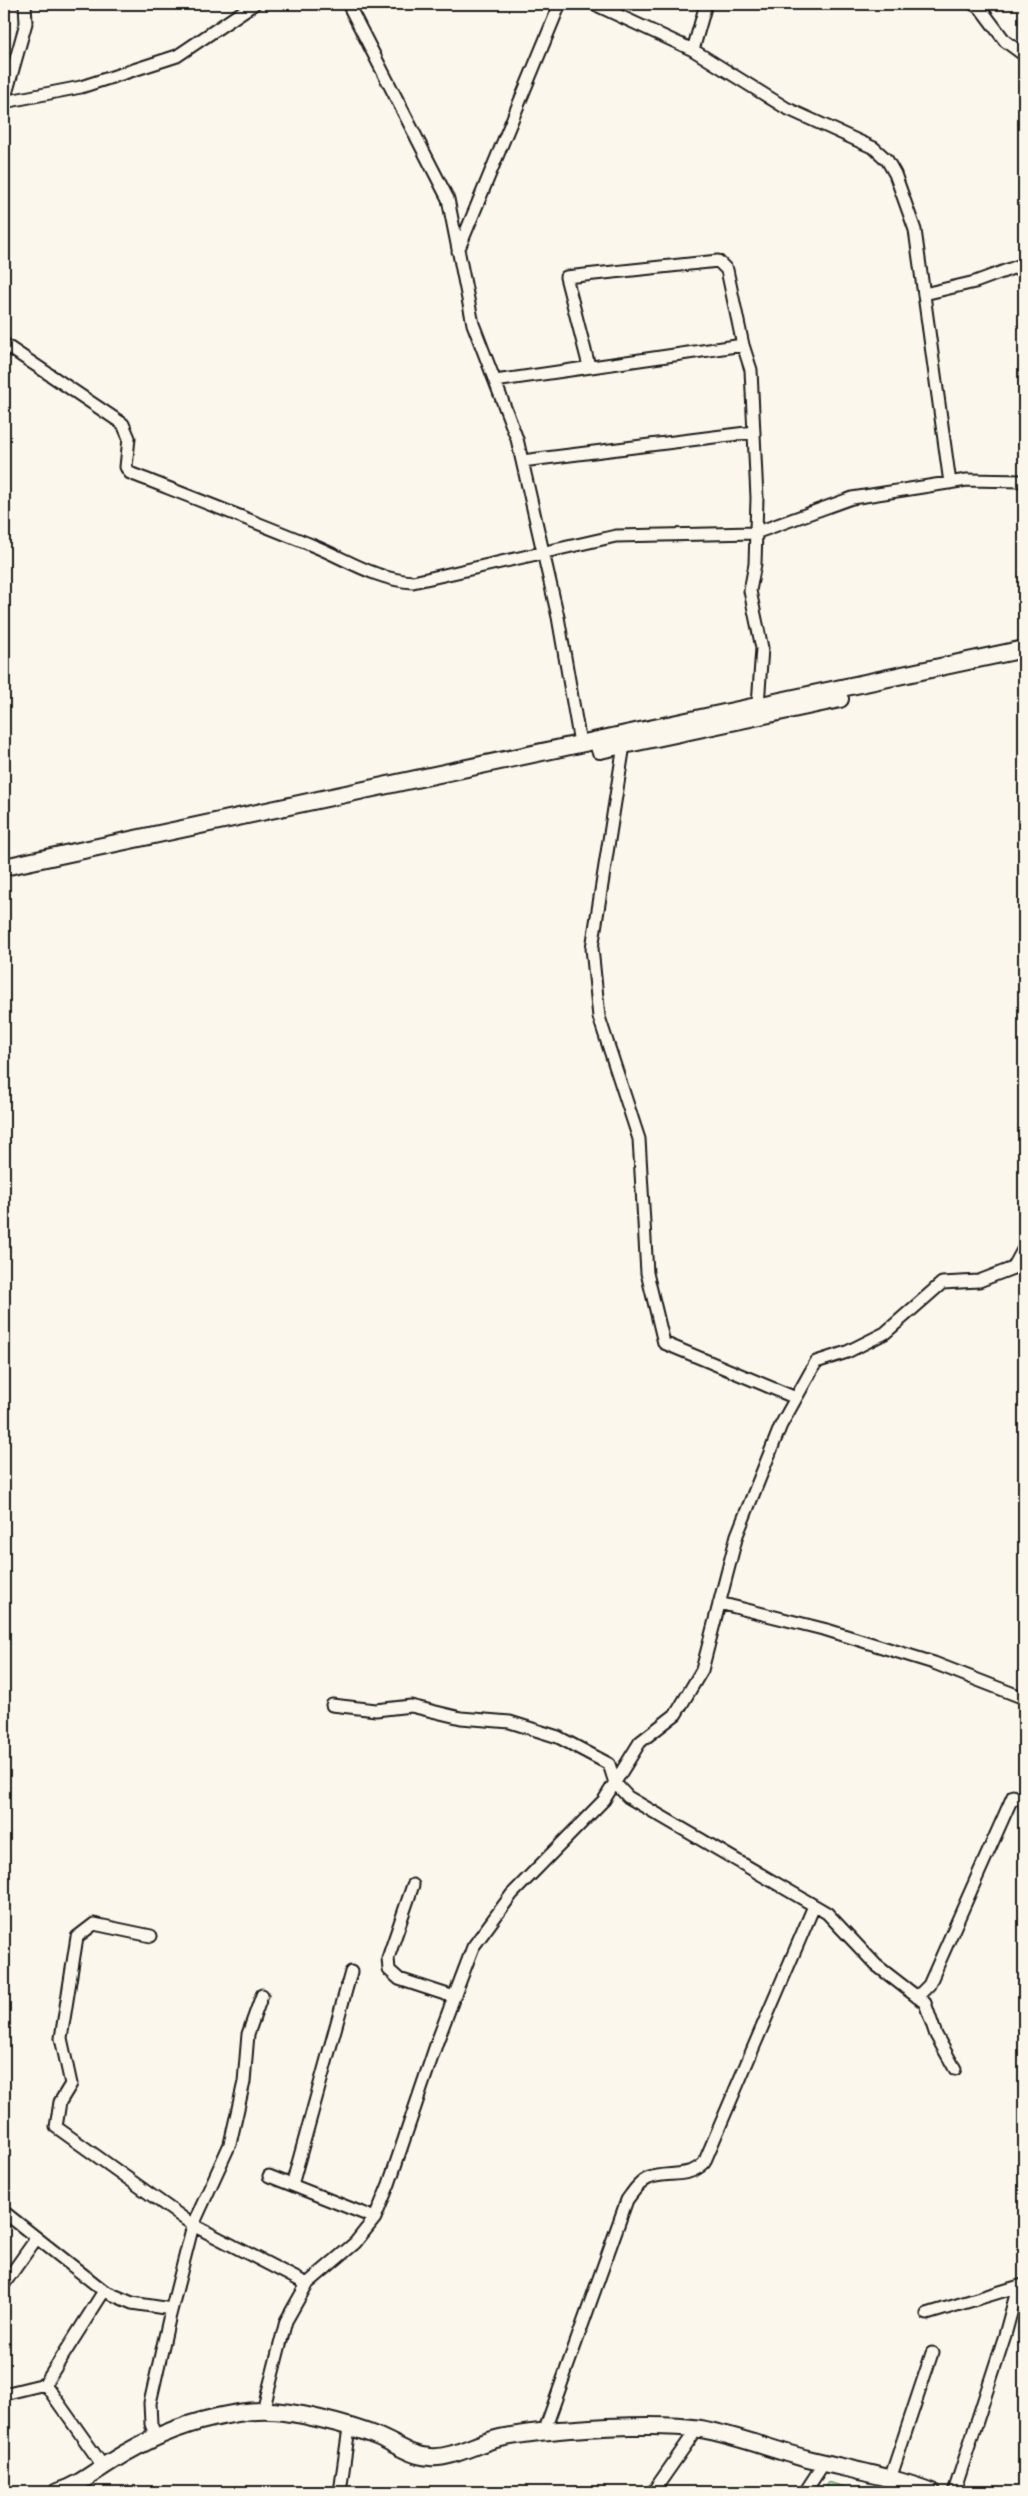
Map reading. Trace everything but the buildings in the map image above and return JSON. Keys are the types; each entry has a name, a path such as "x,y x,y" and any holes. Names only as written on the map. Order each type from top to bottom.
{"street":[{"path":"25,4 26,23 4,102 81,87 177,56 254,4"},
{"path":"348,4 448,199 473,324 517,439 558,617 581,749"},
{"path":"458,251 560,4"},
{"path":"594,4 611,7 693,50 786,108 874,148 887,160 895,174 915,230 950,483"},
{"path":"693,50 706,4"},
{"path":"973,4 981,10 1005,41 1024,55"},
{"path":"589,366 566,277 718,261 726,270 743,345 751,370 757,498 755,564 750,591 762,648 758,705"},
{"path":"924,294 975,282 1024,264"},
{"path":"4,344 123,424 130,438 126,467 130,473 315,547 378,575 399,581 413,582 616,536 756,533 852,498 967,480 1024,481"},
{"path":"495,381 743,345"},
{"path":"522,461 754,432"},
{"path":"4,877 581,749 758,705 1024,649"},
{"path":"4,867 581,749 624,745 1024,659"},
{"path":"624,745 592,948 600,1017 639,1139 647,1273 664,1344 796,1398"},
{"path":"263,2411 286,2321 307,2284 355,2243 375,2218 474,1947 512,1894 604,1800 640,1742 676,1714 702,1670 737,1535 781,1425 816,1362 848,1352 885,1333 942,1283 979,1281 1013,1268 1024,1248"},
{"path":"719,1603 827,1630 917,1657 978,1678 1024,1698"},
{"path":"332,1705 376,1710 411,1706 461,1718 510,1722 558,1737 608,1764 615,1784 628,1797 650,1812 703,1840 827,1913 876,1965 925,2003 936,2035 955,2069"},
{"path":"917,1997 929,1985 1013,1796 1024,1800"},
{"path":"413,1884 388,1958 389,1970 399,1979 454,1998"},
{"path":"544,2432 627,2200 640,2184 649,2178 689,2173 704,2163 814,1906"},
{"path":"151,1936 94,1924 77,1936 61,2038 71,2084 60,2102 56,2127 193,2225 307,2284"},
{"path":"292,2185 352,1972"},
{"path":"156,2437 151,2424 150,2403 171,2309 193,2225 230,2144 244,2082 248,2034 262,1995"},
{"path":"269,2176 375,2218"},
{"path":"4,2212 104,2291 132,2303 171,2309"},
{"path":"4,2284 36,2239"},
{"path":"927,2314 1021,2286"},
{"path":"954,2492 1021,2286"},
{"path":"4,2394 45,2384 104,2291"},
{"path":"890,2479 932,2353"},
{"path":"45,2384 103,2466"},
{"path":"66,2491 103,2466 172,2429 214,2418 263,2411 308,2417 378,2436 421,2456 432,2458 441,2457 495,2439 544,2432 651,2427 696,2429 890,2479 932,2492"},
{"path":"340,2492 349,2428"},
{"path":"653,2492 696,2429"},
{"path":"804,2492 824,2463"}],"green space":[{"path":"829,2482 860,2492 822,2492"}]}
